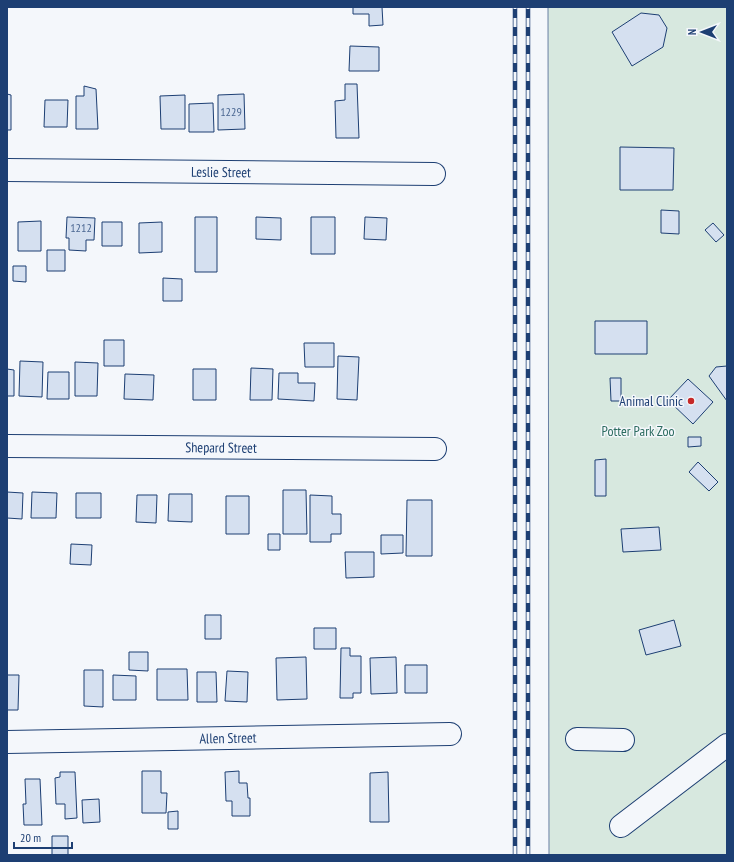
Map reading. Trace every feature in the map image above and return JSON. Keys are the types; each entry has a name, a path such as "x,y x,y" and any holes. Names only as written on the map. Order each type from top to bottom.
{"street":[{"name":"Leslie Street","path":"7,170 434,174"},
{"name":"Shepard Street","path":"7,446 435,449"},
{"name":"Allen Street","path":"7,742 450,734"},
{"path":"577,739 623,740"},
{"path":"621,826 727,746"}],"green space":[{"name":"Potter Park Zoo","path":"548,7 727,7 727,855 549,855"}],"building":[{"path":"353,7 382,7 383,25 369,26 369,14 353,14"},
{"path":"641,13 659,15 667,28 663,47 632,66 612,32"},
{"path":"350,46 379,47 379,71 349,71"},
{"path":"345,84 357,84 359,138 336,138 335,101 345,100"},
{"path":"84,86 96,89 98,129 76,129 76,96 84,96"},
{"path":"7,94 11,95 11,130 7,130"},
{"path":"244,94 245,129 218,130 218,95"},
{"path":"185,95 185,129 161,129 160,96"},
{"path":"45,100 68,100 67,127 44,127"},
{"path":"213,103 214,132 189,132 189,104"},
{"path":"620,147 674,148 673,190 620,190"},
{"path":"661,210 679,211 679,234 661,233"},
{"path":"67,217 95,218 94,240 86,240 86,251 69,250 69,238 66,238"},
{"path":"195,217 217,217 217,272 195,272"},
{"path":"256,217 281,218 281,240 256,239"},
{"path":"311,217 335,217 335,254 311,254"},
{"path":"365,217 387,218 386,240 364,239"},
{"path":"41,221 41,251 18,251 18,222"},
{"path":"102,222 122,222 122,246 102,246"},
{"path":"162,222 162,252 139,253 139,223"},
{"path":"713,223 724,235 716,242 705,230"},
{"path":"47,250 65,250 65,271 47,271"},
{"path":"13,266 26,266 26,282 13,281"},
{"path":"163,278 182,279 182,301 163,301"},
{"path":"595,321 647,321 647,354 595,354"},
{"path":"104,340 124,340 124,366 104,366"},
{"path":"304,343 334,343 334,367 305,367"},
{"path":"338,356 359,357 357,400 337,399"},
{"path":"20,361 43,362 42,397 19,396"},
{"path":"75,362 98,363 97,396 75,396"},
{"path":"727,366 727,401 709,376 716,367"},
{"path":"251,368 273,369 272,400 250,400"},
{"path":"7,369 14,370 14,396 7,396"},
{"path":"193,369 216,369 216,400 193,400"},
{"path":"48,372 69,372 69,399 47,399"},
{"path":"279,373 298,373 298,383 315,383 314,401 278,399"},
{"path":"125,374 154,375 153,400 124,399"},
{"path":"610,378 621,378 621,401 611,401"},
{"name":"Animal Clinic","path":"688,379 713,402 693,424 668,400"},
{"path":"688,437 701,437 701,446 688,447"},
{"path":"606,459 606,496 595,496 595,460"},
{"path":"698,462 718,482 709,491 689,472"},
{"path":"283,490 306,490 307,534 283,534"},
{"path":"7,492 23,493 22,519 7,518"},
{"path":"32,492 57,493 56,518 31,518"},
{"path":"76,493 101,493 101,518 76,518"},
{"path":"169,494 192,494 192,522 168,521"},
{"path":"137,495 157,495 156,523 136,522"},
{"path":"310,495 332,496 332,514 341,514 341,534 331,534 331,542 310,542"},
{"path":"226,496 249,496 249,534 226,534"},
{"path":"407,500 432,500 432,556 406,556"},
{"path":"659,527 661,550 623,552 621,529"},
{"path":"268,534 280,534 280,550 268,550"},
{"path":"381,535 403,535 403,553 381,554"},
{"path":"71,544 92,545 91,565 70,564"},
{"path":"345,552 374,552 374,577 346,578"},
{"path":"205,615 221,615 221,639 205,639"},
{"path":"674,620 681,646 646,655 639,630"},
{"path":"314,628 336,628 336,649 314,649"},
{"path":"341,648 350,648 350,656 361,656 361,693 353,693 353,698 340,698"},
{"path":"129,652 148,652 148,671 129,670"},
{"path":"306,657 307,699 277,700 276,658"},
{"path":"396,657 397,693 371,694 370,658"},
{"path":"405,665 427,665 427,693 405,693"},
{"path":"157,669 187,669 188,700 157,700"},
{"path":"84,670 103,670 103,707 84,706"},
{"path":"227,671 248,672 247,702 225,701"},
{"path":"197,672 216,672 217,702 197,702"},
{"path":"7,675 19,675 18,710 7,710"},
{"path":"113,675 136,676 136,700 113,700"},
{"path":"142,771 161,771 161,793 167,793 166,813 142,813"},
{"path":"239,771 239,783 247,783 248,798 250,798 250,816 232,816 232,801 226,801 225,772"},
{"path":"60,772 75,772 77,818 65,819 65,804 56,804 55,778 60,777"},
{"path":"388,772 389,822 370,822 370,773"},
{"path":"25,779 40,779 42,825 24,825 23,804 26,804"},
{"path":"99,799 100,822 83,823 82,800"},
{"path":"178,811 178,829 168,829 168,812"},
{"path":"52,836 68,836 68,855 52,855"}],"railway":[{"path":"515,7 515,855"},
{"path":"528,7 528,855"}],"place":[{"name":"Animal Clinic","path":"691,401"}]}
